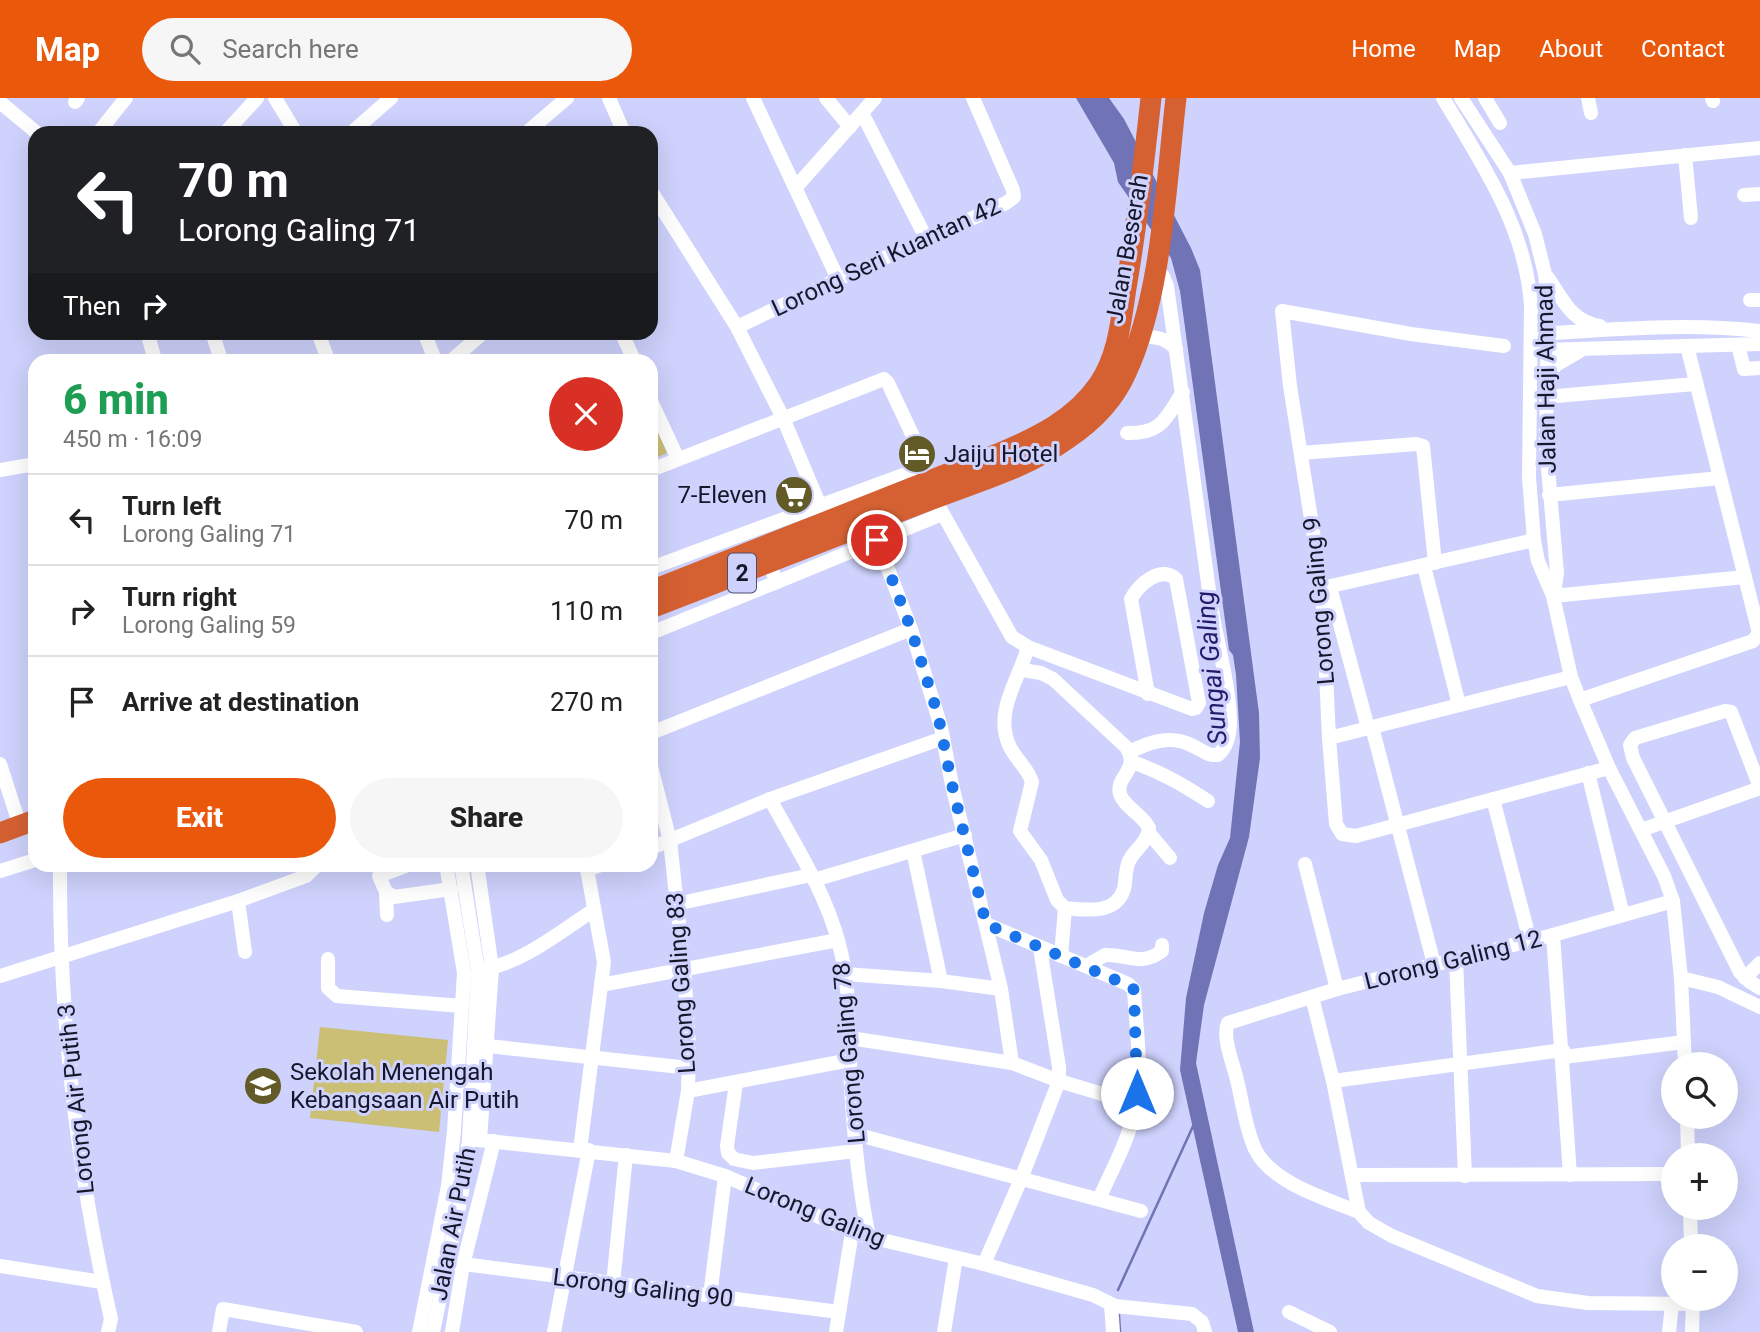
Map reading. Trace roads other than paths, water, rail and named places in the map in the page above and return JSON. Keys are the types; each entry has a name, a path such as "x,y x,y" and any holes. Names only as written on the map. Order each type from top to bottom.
{"highway":[{"name":"Jalan Beserah","path":"658,588 1029,441 1056,426 1078,409 1098,386 1110,366 1119,334 1136,231 1151,98"},
{"name":"Jalan Beserah","path":"658,606 773,572 826,521 938,506 1066,441 1082,428 1112,396 1126,374 1140,336 1156,261 1176,98"},
{"path":"0,848 23,829"}],"street":[{"path":"104,126 126,98"},
{"path":"231,126 257,98"},
{"path":"275,98 292,126"},
{"path":"359,126 391,98"},
{"path":"535,126 567,98"},
{"path":"753,98 838,279"},
{"path":"826,98 850,127"},
{"path":"796,187 875,98"},
{"name":"Lorong Seri Kuantan 42","path":"737,327 1014,197 996,147 973,98"},
{"name":"Jalan Haji Ahmad","path":"1443,98 1492,181 1523,250 1530,285 1532,335 1529,477"},
{"name":"Jalan Haji Ahmad","path":"1461,98 1510,173 1535,234 1545,274 1545,397 1549,495 1557,573 1553,596"},
{"path":"1485,98 1500,122"},
{"path":"1588,98 1591,113"},
{"path":"612,99 622,126"},
{"path":"0,102 29,126"},
{"path":"862,113 927,240"},
{"path":"1510,173 1760,148"},
{"path":"1685,155 1691,218"},
{"path":"1744,195 1760,194"},
{"path":"658,202 737,327 783,418 826,521"},
{"name":"Jalan Haji Ahmad","path":"1523,250 1522,429 1538,561 1553,596 1580,700 1609,768 1664,876 1673,901 1681,978 1684,1052"},
{"path":"1156,261 1167,286 1230,723 1228,738 1218,755 1205,754 1183,741 1167,739 1146,744 1130,757 1120,792 1125,802 1147,823 1149,833 1170,858"},
{"path":"1545,274 1568,309 1577,317 1595,326 1617,329"},
{"name":"Lorong Galing 9","path":"1504,346 1411,334 1282,311 1290,386 1326,587 1333,814 1342,834 1356,836 1609,768"},
{"path":"1532,335 1617,329 1711,328 1760,331"},
{"path":"1140,336 1160,338 1176,349"},
{"path":"459,354 475,340"},
{"path":"1532,351 1760,344"},
{"path":"1738,345 1744,369 1760,368"},
{"path":"1580,700 1756,639 1759,629 1687,346"},
{"path":"1546,378 1556,365 1584,349"},
{"path":"658,467 884,379 926,464 826,521 658,566"},
{"path":"1545,397 1695,384"},
{"path":"1127,433 1152,431 1160,426 1183,393"},
{"path":"658,416 678,459"},
{"path":"1301,453 1416,444 1423,446 1429,565 1459,705"},
{"path":"0,470 28,465"},
{"path":"1549,495 1720,478"},
{"path":"658,630 773,572 877,540 938,506 1007,632 1018,642 1148,694 1192,709 1199,703 1176,579 1170,573 1163,572 1144,583 1131,599 1148,694"},
{"path":"877,540 911,629 943,738 1001,989 1012,1063"},
{"path":"1434,964 1370,728 1326,587 1534,540"},
{"path":"1553,596 1745,577"},
{"path":"658,730 911,629"},
{"path":"1028,647 1022,670 1003,711 1007,741 1032,782 1020,831 1041,860 1057,900 1065,908 1092,911 1113,904 1121,897 1130,860 1149,833"},
{"path":"1022,670 1041,673 1056,682 1130,757 1208,801"},
{"path":"1329,738 1572,677"},
{"path":"1641,830 1665,821 1760,788 1731,712 1725,711 1635,738 1630,745 1633,758 1665,821 1718,930 1745,978 1760,988"},
{"path":"658,845 770,799 943,738"},
{"path":"0,764 6,800 23,829"},
{"path":"1588,773 1623,915"},
{"name":"Lorong Galing 83","path":"658,793 670,841 684,969 689,1068 688,1091 676,1161"},
{"name":"Lorong Galing 78","path":"770,799 812,878 838,940 845,974 856,1151 869,1237"},
{"path":"1493,799 1530,941"},
{"path":"676,904 812,878 965,835"},
{"path":"914,851 941,981"},
{"path":"0,871 28,862"},
{"path":"1305,864 1337,989"},
{"name":"Lorong Air Putih 3","path":"60,872 65,1016 78,1142 111,1319 108,1332"},
{"path":"0,976 238,901 306,876 310,872"},
{"path":"387,915 386,892 379,876 390,872"},
{"name":"Jalan Air Putih","path":"419,1332 448,1186 462,1006 478,971 448,872"},
{"name":"Jalan Air Putih","path":"433,1332 462,1192 481,1140 478,971 462,872"},
{"path":"452,1332 481,1140 488,1046 478,971 477,872"},
{"path":"554,1332 585,1150 591,1058 604,962 587,872"},
{"path":"386,892 394,897 451,889"},
{"path":"238,901 245,952"},
{"name":"Lorong Galing 12","path":"1360,1212 1310,1193 1279,1175 1256,1152 1226,1034 1228,1023 1337,989 1553,935 1673,901"},
{"path":"1061,956 1065,908"},
{"path":"478,971 519,957 594,910"},
{"path":"986,924 1128,984 1134,990 1136,1104 1131,1125 1100,1199"},
{"path":"1553,935 1570,1175"},
{"path":"601,985 838,940"},
{"path":"1086,966 1105,955 1135,960 1156,955 1162,951 1162,945"},
{"path":"984,1265 1059,1081 1040,948"},
{"path":"328,958 328,988 337,996 462,1006"},
{"path":"1456,959 1465,1176"},
{"path":"1745,978 1760,963"},
{"path":"845,974 941,981 1001,989"},
{"path":"1681,978 1718,988 1760,1007"},
{"path":"1312,997 1333,1081 1360,1212 1369,1223 1392,1236 1537,1296 1588,1303 1661,1304"},
{"path":"850,1038 1012,1063 1059,1081 1136,1104"},
{"path":"1333,1081 1460,1063 1684,1042"},
{"path":"488,1046 689,1068"},
{"path":"688,1091 850,1059"},
{"path":"736,1083 727,1146 728,1153 734,1159 753,1163 856,1151"},
{"path":"855,1134 1141,1211"},
{"name":"Lorong Galing","path":"481,1140 676,1161 725,1176 852,1232 1093,1295 1111,1304 1134,1310 1192,1314 1198,1317 1205,1332"},
{"path":"613,1284 626,1155"},
{"path":"1353,1175 1661,1174"},
{"path":"710,1296 725,1176"},
{"path":"836,1332 852,1232"},
{"path":"944,1332 957,1258"},
{"name":"Lorong Galing 90","path":"447,1262 839,1312"},
{"path":"0,1266 102,1282"},
{"path":"1111,1304 1113,1332"},
{"path":"219,1332 223,1310 293,1327 356,1332"},
{"path":"1669,1332 1671,1311"},
{"path":"1692,1332 1693,1311"},
{"path":"1289,1312 1330,1332"}],"water":[{"path":"1076,98 1109,98 1124,119 1200,270 1259,713 1260,758 1249,837 1204,1005 1196,1063 1254,1332 1238,1332 1180,1070 1186,998 1204,913 1218,865 1230,838 1240,742 1236,675 1233,655 1229,650 1180,291 1171,258 1118,182 1114,163"}],"waterway":[{"path":"1118,1290 1194,1124"},
{"path":"1119,1315 1120,1332"}],"place":[{"name":"Jaiju Hotel","path":"917,454"},
{"name":"7-Eleven","path":"794,495"},
{"name":"Sekolah Menengah Kebangsaan Air Putih","path":"263,1086"}],"water label":[{"name":"Sungai Galing","path":"1211,668"}]}
